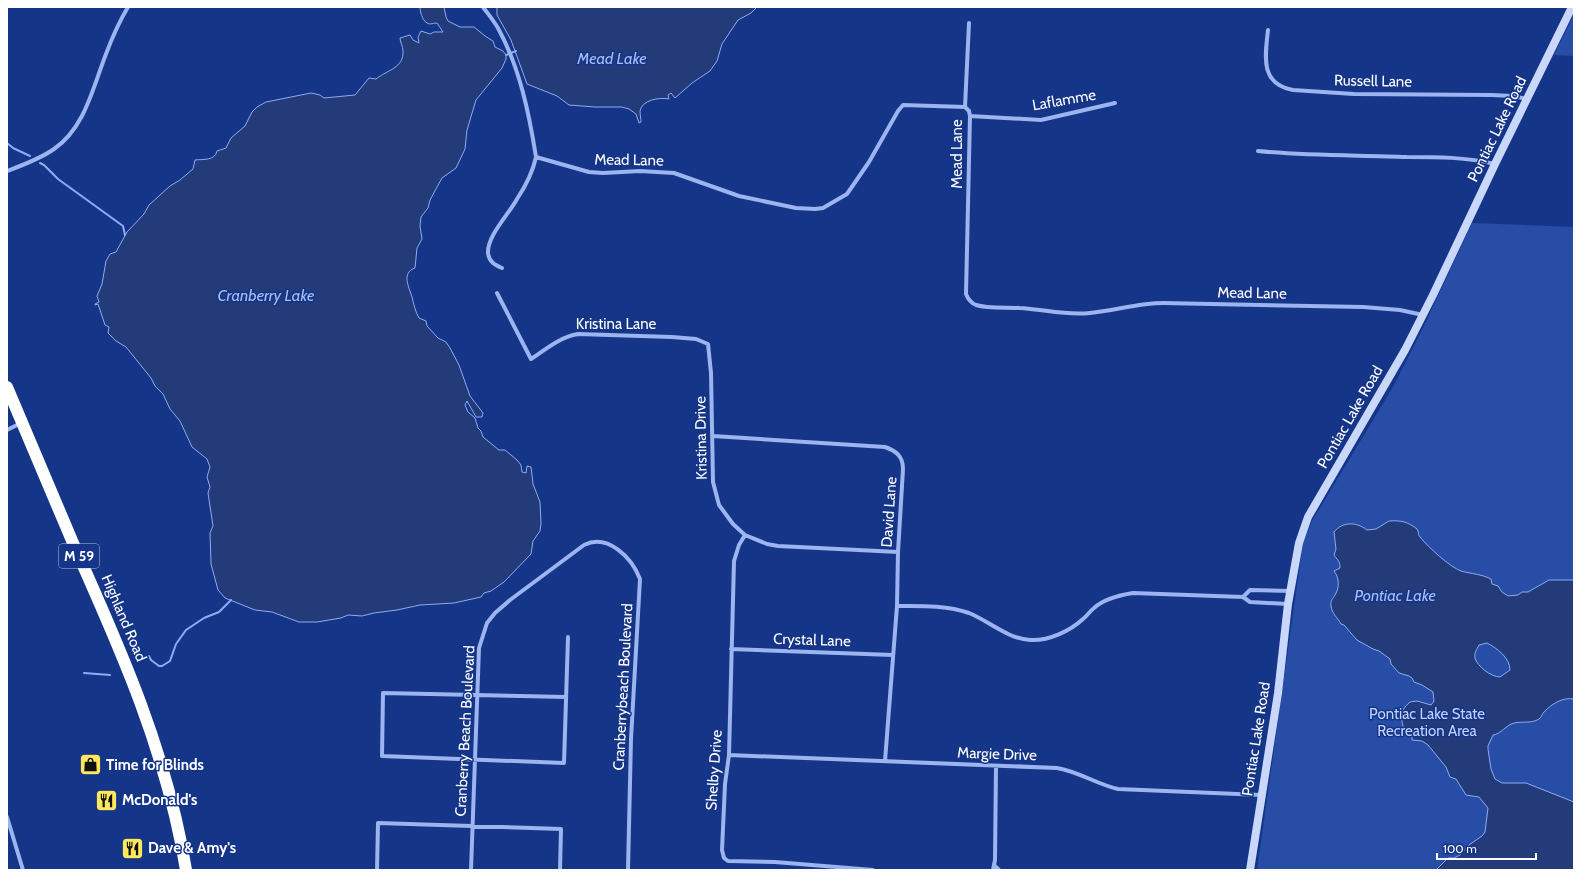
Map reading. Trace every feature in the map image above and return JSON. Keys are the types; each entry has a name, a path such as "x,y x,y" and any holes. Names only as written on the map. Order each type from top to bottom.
{"highway":[{"name":"Highland Road","path":"7,388 93,585 145,713 170,793 186,870"}],"street":[{"path":"7,171 55,149 70,136 85,110 116,30 128,7"},
{"path":"483,7 499,29 514,63 530,116 536,157 518,199 495,232 488,248 488,254 491,260 494,264 502,268"},
{"name":"Pontiac Lake Road","path":"1250,870 1278,693 1290,591 1299,543 1308,516 1386,385 1423,315 1572,7"},
{"path":"965,107 970,23"},
{"name":"Russell Lane","path":"1268,30 1266,49 1267,69 1270,78 1275,84 1283,88 1354,94 1492,95 1512,96 1527,100"},
{"name":"Laflamme","path":"970,116 1041,120 1115,103"},
{"name":"Mead Lane","path":"536,157 589,172 603,173 640,171 674,173 740,196 796,208 815,209 823,208 847,194 869,162 898,111 903,105 965,107 969,110 970,116 966,294 968,300 976,305 1075,314 1150,303 1163,303 1363,308 1400,310 1423,315"},
{"path":"1258,151 1296,154 1440,157 1476,160 1495,164"},
{"name":"Kristina Lane","path":"497,293 532,359 556,342 578,334 672,337 696,339 706,343"},
{"name":"Kristina Drive","path":"706,343 710,349 713,436 712,482 719,505 733,524 745,536 767,544 778,546 898,552"},
{"path":"7,430 22,423"},
{"name":"David Lane","path":"713,436 885,447 898,453 903,463 898,552 897,606 885,761"},
{"name":"Shelby Drive","path":"745,536 739,545 734,560 729,755 725,784 722,850 724,858 728,861 775,862 873,870"},
{"name":"Cranberrybeach Boulevard","path":"584,545 590,542 608,543 628,558 636,569 640,579 631,739 628,870"},
{"name":"Cranberry Beach Boulevard","path":"471,870 479,648 482,634 490,617 510,600 584,545"},
{"path":"1243,597 1250,590 1290,591"},
{"path":"897,606 921,606 956,609 970,614 1009,634 1030,640 1055,636 1084,619 1093,608 1119,595 1133,592 1243,597 1250,602 1288,604"},
{"path":"566,697 383,692 382,756 564,763 568,637"},
{"name":"Crystal Lane","path":"731,649 893,655"},
{"name":"Margie Drive","path":"729,755 1063,769 1077,772 1106,786 1118,789 1262,795"},
{"path":"996,766 994,868 999,870"},
{"path":"7,817 23,870"},
{"path":"377,870 378,823 561,829 560,870"}],"green space":[{"path":"1574,14 1574,56 1554,55"},
{"name":"Pontiac Lake State Recreation Area","path":"1472,223 1574,227 1574,870 1257,870 1303,543 1312,521 1393,387 1422,330"}],"water":[{"name":"Cranberry Lake","path":"420,7 444,7 448,21 460,27 474,27 493,41 495,47 503,51 506,55 506,59 502,68 476,100 467,130 465,149 456,168 442,178 430,200 428,208 421,217 420,226 422,239 417,248 415,268 408,273 407,281 419,318 426,321 427,326 438,338 446,342 459,365 470,396 483,413 482,417 476,417 467,401 465,405 468,412 475,418 483,437 499,450 505,450 517,460 521,465 522,472 526,473 527,466 531,467 533,484 540,502 540,531 533,541 531,554 504,582 491,591 484,593 481,597 454,603 420,605 362,616 348,615 341,618 317,622 299,622 272,612 255,610 225,598 218,590 211,564 210,533 213,526 208,493 210,487 207,477 210,467 207,459 192,447 180,421 170,409 163,394 155,386 151,378 126,347 116,341 108,333 109,327 105,325 98,304 95,304 99,302 97,296 102,284 106,261 110,254 116,252 127,232 144,214 149,205 170,186 193,169 195,160 211,158 217,151 226,148 231,138 245,126 252,112 266,102 311,93 320,95 324,98 355,95 369,78 376,79 398,65 403,57 403,47 400,38 410,35 413,40 419,43 418,37 421,31 430,34 434,32 443,32 437,23 429,24 425,22 420,11"},
{"name":"Mead Lake","path":"497,7 757,7 751,13 738,20 722,44 717,61 710,71 692,83 675,98 671,93 668,95 669,99 656,99 644,104 641,107 641,122 639,123 636,114 629,109 622,107 569,105 557,96 527,84 511,40 497,15"},
{"name":"Pontiac Lake","path":"1389,521 1401,521 1411,525 1417,529 1419,536 1428,546 1456,569 1491,579 1492,584 1498,586 1502,592 1508,596 1528,592 1549,580 1574,580 1574,699 1565,699 1554,704 1536,721 1514,723 1508,726 1499,733 1493,735 1488,749 1491,769 1495,779 1502,783 1526,783 1574,802 1574,870 1436,870 1448,858 1454,858 1460,855 1469,845 1482,836 1485,832 1488,808 1479,797 1466,795 1456,779 1450,777 1446,767 1428,745 1422,741 1412,740 1412,733 1405,732 1402,713 1406,706 1410,702 1417,701 1431,705 1434,701 1433,692 1414,682 1409,676 1399,673 1391,664 1390,659 1379,651 1357,640 1344,625 1341,624 1333,611 1331,602 1337,592 1338,585 1338,579 1334,571 1340,568 1339,562 1334,555 1336,549 1334,532 1346,524 1359,525 1367,530 1376,529","holes":["1487,643 1508,661 1510,670 1500,677 1496,677 1485,670 1478,664 1475,658 1475,653 1479,645"]}],"waterway":[{"path":"506,55 516,51"},
{"path":"7,143 13,148 30,156"},
{"path":"40,163 58,179 123,226 125,235"},
{"path":"142,659 149,656 151,660 159,666 162,666 170,661 176,644 186,630 204,618 219,612 231,600"},
{"path":"84,673 110,675"}],"place":[{"name":"Time for Blinds","path":"90,765"},
{"name":"McDonald's","path":"106,800"},
{"name":"Dave & Amy's","path":"133,848"}]}
